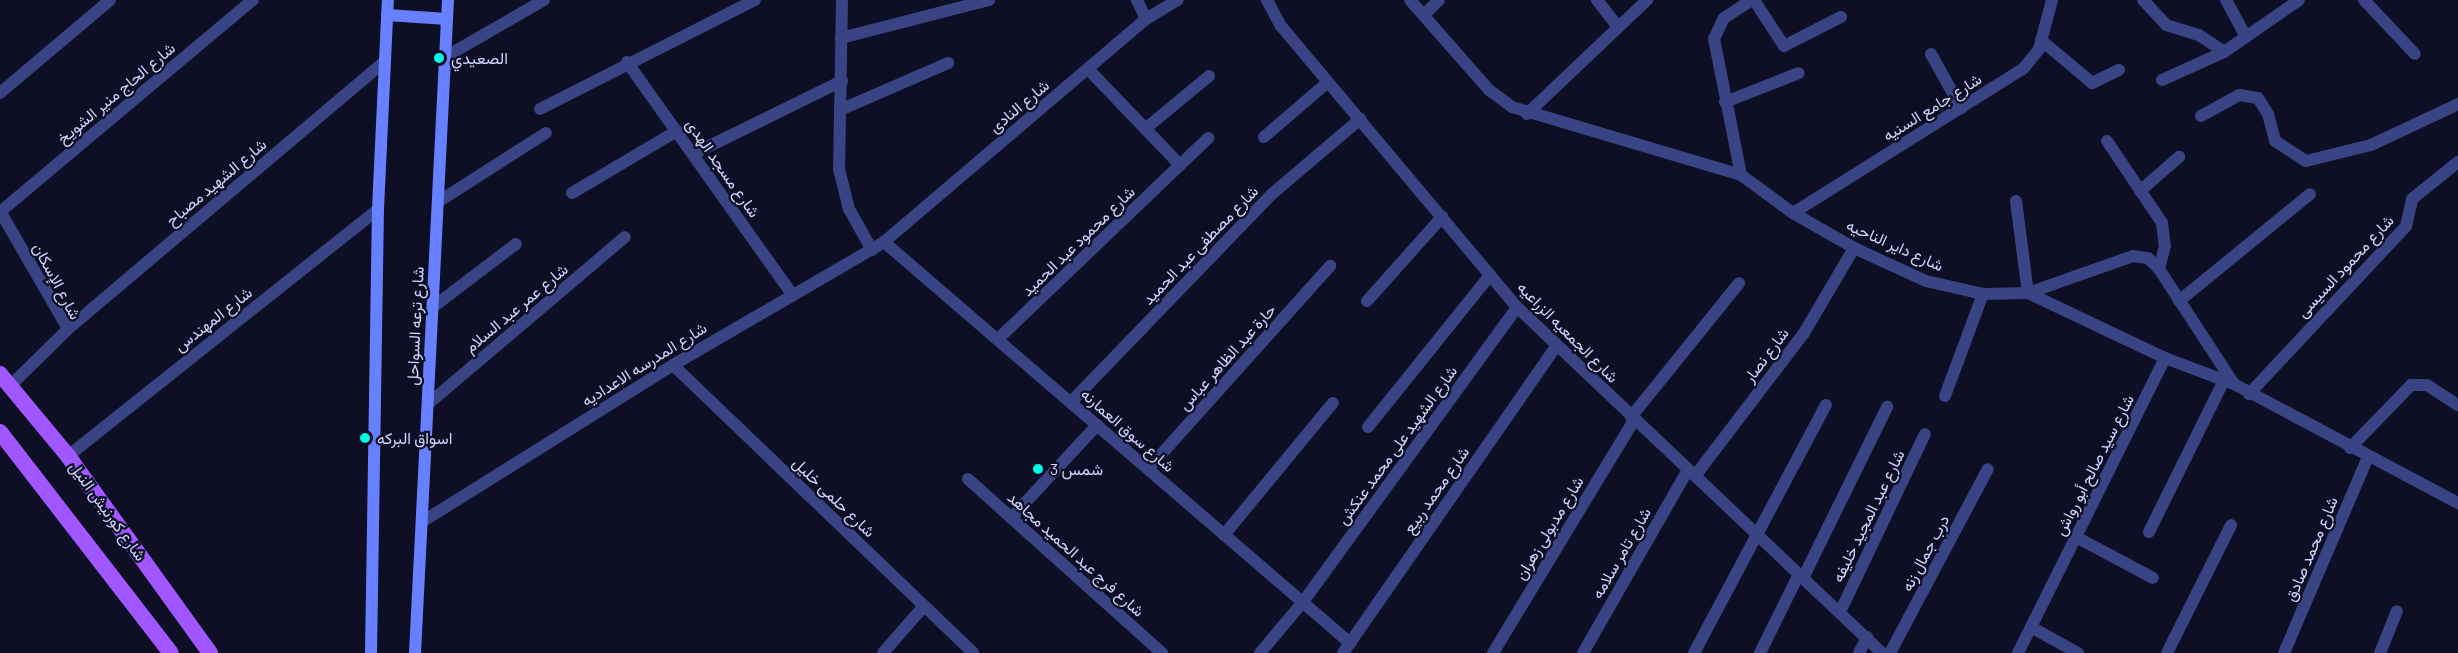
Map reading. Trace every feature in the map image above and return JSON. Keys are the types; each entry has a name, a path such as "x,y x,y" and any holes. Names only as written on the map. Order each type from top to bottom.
{"main road":[{"path":"371,653 378,209 388,0"},
{"name":"شارع ترعه السواحل","path":"415,653 424,520 448,0"},
{"path":"387,15 447,19"},
{"name":"شارع كورنيش النيل","path":"6,379 68,456 210,653"},
{"name":"شارع كورنيش النيل","path":"0,432 171,653"}],"street":[{"path":"0,93 110,0"},
{"name":"شارع الحاج منير الشويخ","path":"0,211 253,0"},
{"path":"445,57 544,0"},
{"path":"540,109 627,62 755,0"},
{"path":"842,0 839,169 849,209 872,250"},
{"path":"841,38 989,0"},
{"path":"1137,0 1146,19"},
{"name":"شارع النادى","path":"884,242 1146,19 1178,0"},
{"name":"شارع الجمعيه الزراعيه","path":"1267,0 1281,26 1517,307 1632,419 1882,653"},
{"name":"شارع داير الناحيه","path":"1410,0 1489,90 1527,114 1741,175 1793,213 1854,248 1926,281 1983,294 2028,293 2133,256 2148,258 2159,269"},
{"path":"1424,15 1439,0"},
{"path":"1597,0 1618,27"},
{"path":"1527,114 1647,0"},
{"path":"1741,175 1714,48 1715,31 1724,18 1753,0 1784,46 1841,16"},
{"name":"شارع جامع السنيه","path":"1793,213 2024,69 2035,56 2052,0"},
{"path":"2143,0 2166,26 2199,35 2224,52"},
{"path":"2226,0 2246,37"},
{"path":"2162,80 2224,52 2299,0"},
{"path":"2364,0 2415,54"},
{"path":"2041,40 2092,83 2119,70"},
{"path":"1931,54 1961,108"},
{"name":"شارع الشهيد مصباح","path":"68,329 385,61"},
{"name":"شارع مسجد الهدى","path":"627,62 792,294"},
{"path":"840,110 948,63"},
{"path":"1088,69 1180,165"},
{"path":"1725,102 1799,73"},
{"path":"1145,129 1209,76"},
{"path":"693,154 842,81"},
{"path":"1264,137 1328,82"},
{"path":"2200,116 2239,95 2258,98 2268,114 2275,141 2306,161 2372,145 2458,104"},
{"name":"شارع مصطفى عبد الحميد","path":"1071,402 1272,194 1360,119"},
{"path":"572,193 677,131"},
{"path":"438,202 546,133"},
{"name":"شارع محمود عبد الحميد","path":"998,339 1208,138"},
{"path":"2107,141 2162,223 2165,246 2159,269 2228,383"},
{"path":"2140,191 2179,158"},
{"name":"شارع محمود السيسى","path":"2249,394 2406,226 2412,199 2458,162"},
{"path":"2179,301 2310,194"},
{"path":"2016,201 2028,293 2165,358 2228,383 2458,502"},
{"name":"شارع المهندس","path":"68,456 378,209"},
{"name":"شارع الإسكان","path":"0,211 68,329 6,379"},
{"path":"1367,302 1442,217"},
{"name":"شارع عمر عبد السلام","path":"428,404 625,237"},
{"name":"شارع المدرسه الاعداديه","path":"424,520 673,365 884,242"},
{"name":"شارع سوق العمارنه","path":"884,242 1303,602 1347,648"},
{"path":"433,307 516,244"},
{"name":"شارع نصار","path":"1692,473 1804,333 1854,248"},
{"name":"حارة عبد الظاهر عباس","path":"1148,469 1330,266"},
{"path":"1368,427 1490,275"},
{"name":"شارع مدبولى زهران","path":"1493,653 1632,419 1739,284"},
{"path":"1945,396 1983,294"},
{"name":"شارع الشهيد على محمد عنكش","path":"1260,653 1303,602 1517,307"},
{"name":"شارع محمد ربيع","path":"1347,648 1556,346"},
{"name":"شارع سيد صالح أبو رواش","path":"2018,653 2165,358"},
{"name":"شارع حلمى خليل","path":"673,365 973,653"},
{"path":"2149,532 2228,383"},
{"path":"2350,448 2398,394 2411,385 2427,385 2458,405"},
{"path":"1224,535 1333,403"},
{"path":"1694,653 1826,405"},
{"path":"1760,653 1887,407"},
{"path":"1011,518 1097,425"},
{"name":"شارع عبد المجيد خليفه","path":"1840,612 1925,434"},
{"name":"شارع محمد صادق","path":"2283,653 2368,457"},
{"name":"درب جمال زنه","path":"1890,653 1988,469"},
{"name":"شارع تامر سلامه","path":"1583,653 1692,473"},
{"name":"شارع فرج عبد الحميد مجاهد","path":"968,479 1162,653"},
{"path":"2166,653 2231,525"},
{"path":"2076,537 2153,578"},
{"path":"884,653 924,606"},
{"path":"2380,653 2397,611"},
{"path":"2031,627 2078,653"},
{"path":"1859,653 1867,637"}],"place":[{"name":"الصعيدي","path":"439,58"},
{"name":"اسواق البركه","path":"365,438"},
{"name":"شمس 3","path":"1038,469"}]}
